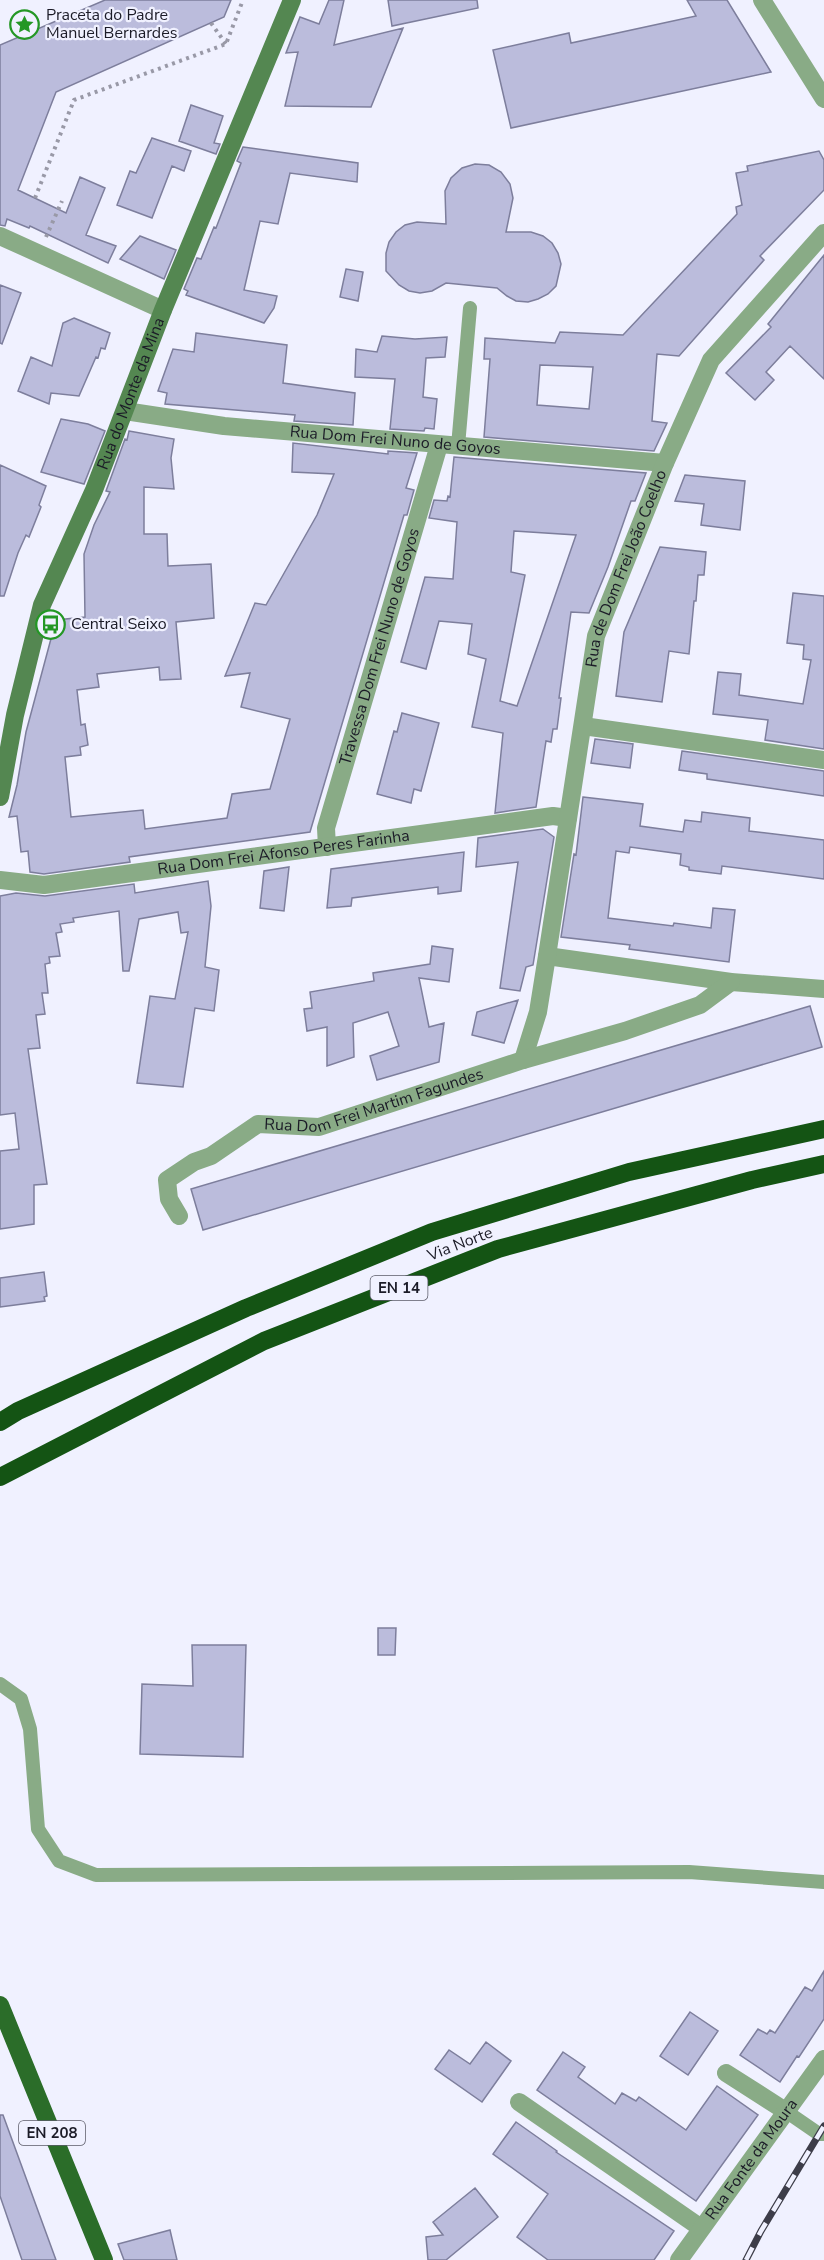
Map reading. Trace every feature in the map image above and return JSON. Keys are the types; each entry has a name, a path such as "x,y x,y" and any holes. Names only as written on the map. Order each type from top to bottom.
{"highway":[{"name":"Via Norte","path":"0,1422 18,1411 246,1308 432,1232 629,1172 824,1129"},
{"name":"Via Norte","path":"0,1478 264,1341 498,1249 752,1180 824,1164"}],"main road":[{"name":"Rua do Monte da Mina","path":"0,797 15,715 42,605 94,490 163,310 292,0"},
{"name":"EN 208","path":"0,2005 104,2260"}],"street":[{"path":"762,0 824,99"},
{"name":"Rua de Dom Frei João Coelho","path":"547,956 596,636 665,463 711,360 824,233"},
{"path":"0,236 163,310"},
{"name":"Rua Dom Frei Nuno de Goyos","path":"125,411 224,426 665,463"},
{"name":"Travessa Dom Frei Nuno de Goyos","path":"327,847 326,828 439,445"},
{"path":"583,726 824,760"},
{"name":"Rua Dom Frei Afonso Peres Farinha","path":"0,880 44,885 553,816 568,818"},
{"path":"523,1060 538,1012 547,956 730,982 824,989"},
{"name":"Rua Dom Frei Martim Fagundes","path":"179,1216 169,1199 167,1180 194,1162 211,1156 258,1124 319,1126 523,1060 625,1031 700,1005 730,982"},
{"name":"Rua Fonte da Moura","path":"680,2260 824,2059"},
{"path":"726,2073 787,2112"},
{"path":"519,2102 701,2228"}],"lane":[{"path":"458,446 470,308"},
{"path":"0,1684 21,1699 30,1729 38,1829 59,1861 96,1875 689,1872 824,1882"},
{"path":"787,2112 819,2134 824,2134"}],"path":[{"path":"34,198 74,100 226,44 243,0"},
{"path":"211,23 226,44"},
{"path":"44,241 62,201"}],"building":[{"path":"105,0 231,0 224,17 56,92 18,190 66,213 80,177 105,188 86,235 116,246 108,263 30,226 29,228 7,219 5,226 0,225 0,45"},
{"path":"329,0 344,0 334,45 403,28 371,107 285,106 298,52 286,53 300,17 319,24"},
{"path":"388,0 477,0 478,8 392,26"},
{"path":"687,0 727,0 771,72 511,128 493,50 569,33 571,43 696,16"},
{"path":"191,105 223,116 214,143 220,144 216,154 179,141"},
{"path":"152,138 191,151 184,171 172,166 152,218 117,205 130,171 136,173"},
{"path":"243,147 358,163 357,182 290,173 278,224 260,221 244,290 277,296 274,308 264,323 186,295 188,291 184,289 197,258 201,259 214,227 216,228 241,163 237,161"},
{"path":"819,151 824,160 824,190 760,256 764,260 679,356 657,354 652,421 667,423 654,451 484,437 490,359 484,359 485,338 555,343 560,332 623,335 737,214 736,207 742,205 736,173 748,171 747,166","holes":["540,365 593,367 589,409 537,405"]},
{"path":"475,164 489,165 501,172 510,184 513,198 506,232 531,232 543,236 552,243 558,253 561,264 556,286 548,294 528,302 516,301 497,288 446,283 432,291 420,293 409,291 399,285 386,271 386,253 389,242 396,232 405,225 417,222 446,224 445,191 451,178 462,168"},
{"path":"140,236 176,250 164,279 120,259"},
{"path":"824,255 824,379 790,346 766,372 774,380 755,400 726,373 771,327 768,324"},
{"path":"346,269 363,272 358,301 340,297"},
{"path":"0,285 21,293 2,344 0,343"},
{"path":"74,318 110,333 105,349 101,348 98,358 96,357 79,396 51,393 49,404 18,391 31,357 52,366 63,323"},
{"path":"196,333 287,345 283,383 355,393 353,425 294,421 295,415 165,404 167,393 158,391 173,349 194,352"},
{"path":"382,336 415,339 447,337 445,357 426,358 423,397 437,399 434,429 425,428 424,431 390,429 395,379 355,377 356,349 377,352"},
{"path":"61,419 88,424 105,431 84,484 41,472"},
{"path":"129,431 174,439 171,458 174,489 144,487 144,534 167,534 168,566 211,564 214,618 176,622 181,679 160,680 159,667 97,674 99,687 77,690 81,725 85,724 88,745 80,747 81,755 65,757 71,817 143,810 145,829 227,818 232,794 270,789 290,719 241,707 250,673 225,676 255,603 266,605 317,515 334,474 292,472 293,443 388,454 388,451 417,453 406,488 414,490 407,515 404,515 310,832 129,857 130,862 44,874 30,872 28,851 21,852 17,816 9,817 26,732 56,620 85,617 84,554 94,525 110,492 106,491"},
{"path":"454,457 646,473 635,501 631,501 589,613 571,612 557,729 553,729 551,742 546,741 536,807 495,813 503,733 472,727 486,659 468,654 472,624 439,621 426,669 401,662 425,577 453,579 457,522 429,518 434,500 447,501 448,496 450,497","holes":["514,531 576,535 517,706 500,701 525,575 511,572"]},
{"path":"0,465 46,486 39,505 41,507 29,537 26,535 18,553 4,596 0,596"},
{"path":"685,475 745,481 740,530 701,525 704,504 675,501"},
{"path":"660,547 706,552 704,575 698,575 689,654 669,651 662,702 616,696 624,632"},
{"path":"793,593 824,596 824,749 765,740 768,720 713,714 718,672 741,674 739,695 803,704 811,660 803,659 804,645 787,643"},
{"path":"402,713 439,723 421,791 414,789 411,803 377,794 394,731 397,732"},
{"path":"595,739 633,744 630,768 591,763"},
{"path":"682,751 824,771 824,796 707,779 707,774 679,770"},
{"path":"583,797 643,804 640,826 683,832 685,820 701,822 702,812 750,818 749,831 824,840 824,879 722,866 721,874 689,870 689,867 680,865 681,854 630,847 629,853 616,851 608,918 711,928 713,908 735,910 729,962 629,949 630,945 561,937 574,854 576,855"},
{"path":"543,829 554,837 533,965 526,967 520,991 500,988 518,862 476,867 478,838"},
{"path":"464,852 461,891 438,894 438,887 352,898 351,906 327,908 331,869"},
{"path":"289,867 284,911 260,908 264,871"},
{"path":"208,881 211,906 205,967 219,970 214,1011 195,1008 183,1087 137,1083 150,996 175,999 188,932 181,933 178,912 139,919 129,971 123,971 119,911 73,918 74,922 60,924 62,932 56,933 60,956 49,957 50,963 45,964 48,993 42,993 45,1014 36,1015 40,1048 28,1049 47,1184 34,1185 34,1224 0,1229 0,1151 19,1149 15,1113 0,1115 0,896 16,893 45,896 134,884 135,893"},
{"path":"432,946 453,949 449,982 419,978 429,1027 444,1023 439,1062 377,1080 370,1056 399,1046 388,1012 353,1023 354,1057 327,1066 327,1027 307,1031 304,1009 312,1008 310,992 374,981 373,973 430,964"},
{"path":"518,1000 504,1043 472,1035 477,1012"},
{"path":"810,1006 822,1047 203,1230 191,1189"},
{"path":"44,1272 47,1296 44,1297 45,1301 0,1307 0,1278"},
{"path":"378,1628 396,1628 395,1655 378,1655"},
{"path":"192,1645 246,1645 243,1757 140,1754 142,1684 193,1686"},
{"path":"824,1971 824,2019 780,2082 740,2055 758,2029 767,2034 770,2030 775,2033 805,1987 812,1991"},
{"path":"690,2012 718,2031 688,2075 660,2056"},
{"path":"486,2042 511,2061 482,2102 435,2069 449,2050 470,2064"},
{"path":"563,2052 585,2067 578,2077 615,2104 622,2093 636,2101 639,2097 686,2130 717,2086 758,2115 696,2201 537,2090"},
{"path":"0,2115 3,2115 56,2260 22,2260 0,2196"},
{"path":"516,2122 556,2152 674,2231 654,2260 548,2260 517,2237 548,2194 493,2154"},
{"path":"475,2188 498,2217 446,2260 428,2260 426,2237 443,2235 433,2222"},
{"path":"170,2230 177,2260 124,2260 118,2244"}],"railway":[{"path":"746,2260 824,2126"}],"place":[{"name":"Praceta do Padre Manuel Bernardes","path":"25,24"},
{"name":"Central Seixo","path":"50,624"}]}
